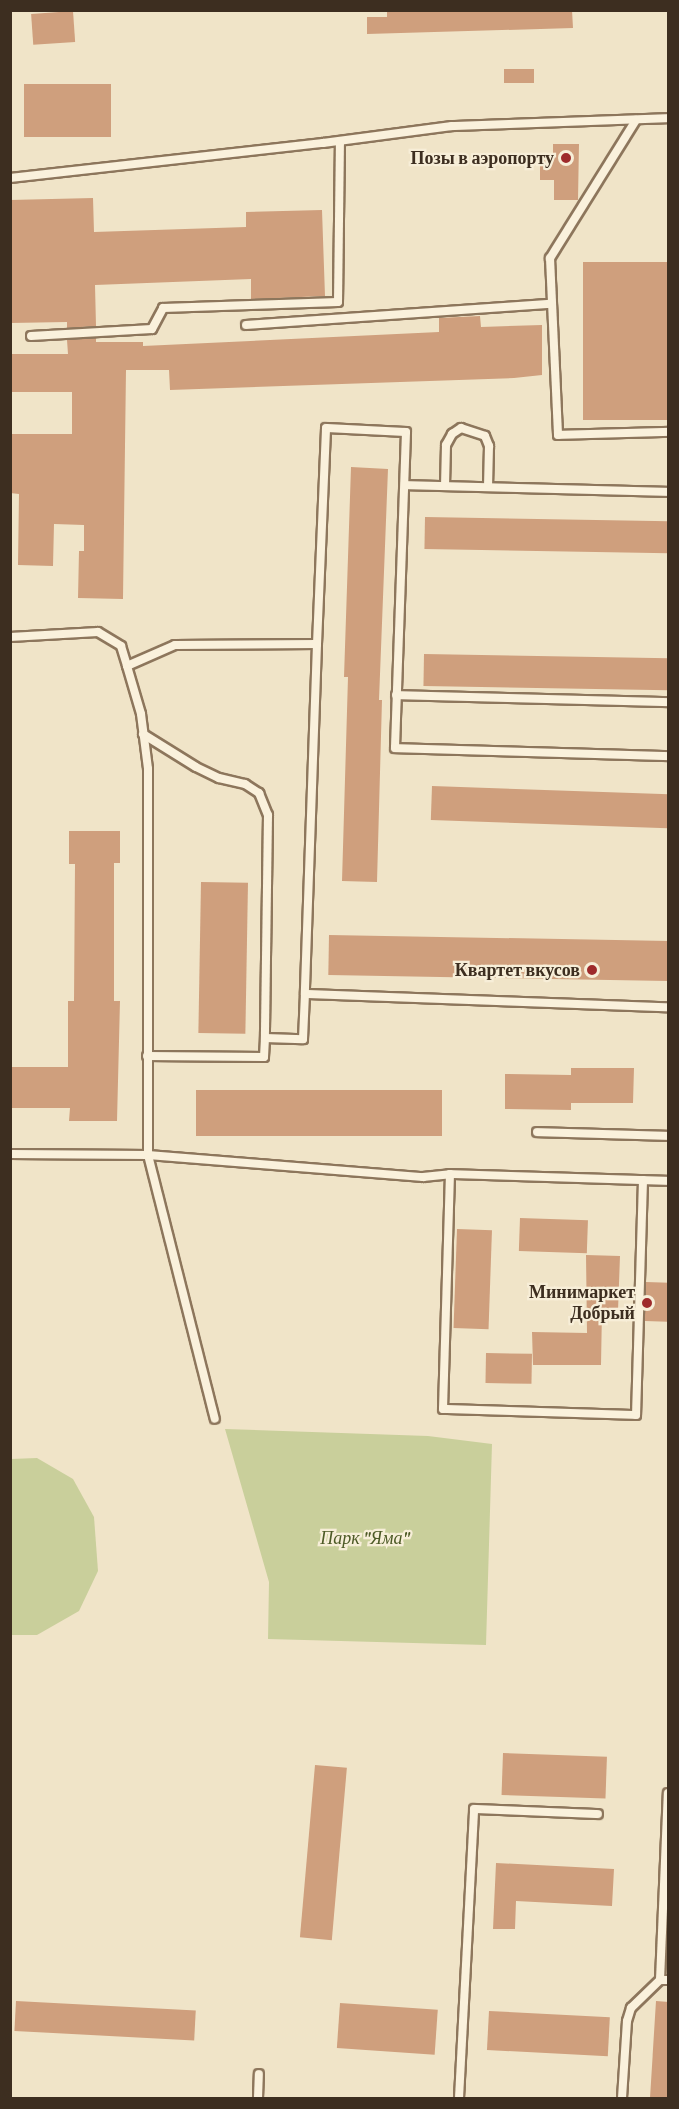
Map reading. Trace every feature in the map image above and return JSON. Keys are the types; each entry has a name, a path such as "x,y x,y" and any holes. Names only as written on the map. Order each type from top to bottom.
{"lane":[{"path":"10,178 340,141 452,126 669,118"},
{"path":"636,120 550,258 550,304 558,435 669,432"},
{"path":"31,336 152,329 163,308 338,302 340,141"},
{"path":"246,326 550,304"},
{"path":"265,1038 303,1039 326,428 406,432 395,748 669,756"},
{"path":"445,486 446,445 452,434 460,428 485,436 489,446 488,487"},
{"path":"405,485 669,492"},
{"path":"10,637 98,632 121,646 128,666 148,769 148,1155 215,1419"},
{"path":"128,666 175,645 317,644"},
{"path":"396,695 669,702"},
{"path":"143,734 196,767 219,778 245,784 259,793 268,815 264,1057 147,1056"},
{"path":"305,993 669,1007"},
{"path":"537,1132 669,1136"},
{"path":"10,1154 148,1155 423,1177 450,1174 669,1181"},
{"path":"450,1174 442,1409 636,1415 643,1180"},
{"path":"622,2098 627,2021 631,2008 640,1997 664,1980 669,1793"},
{"path":"459,2098 474,1809 598,1814"},
{"path":"258,2098 259,2074"}],"green space":[{"name":"Парк \"Яма\"","path":"225,1429 428,1436 492,1444 486,1645 268,1639 269,1582"},
{"path":"37,1458 73,1479 94,1517 98,1571 79,1611 37,1635 11,1635 11,1459"}],"building":[{"path":"387,10 572,10 573,28 367,34 367,17 387,17"},
{"path":"73,11 75,42 33,45 31,14"},
{"path":"504,69 534,69 534,83 504,83"},
{"path":"24,84 111,84 111,137 24,137"},
{"path":"553,144 579,144 578,200 554,200 554,180 540,180 540,154 553,155"},
{"path":"93,198 94,232 246,227 246,212 322,210 325,296 251,299 251,279 95,285 96,326 67,328 67,322 10,323 10,200"},
{"path":"583,262 668,262 668,420 583,420"},
{"path":"480,316 481,327 542,325 542,375 514,378 170,390 169,370 126,370 123,599 78,598 79,551 84,551 84,525 54,524 53,566 18,565 19,494 10,493 10,434 72,434 72,392 10,392 10,354 68,354 67,340 96,338 96,342 143,342 143,346 439,332 439,318"},
{"path":"351,467 388,469 379,700 382,700 377,882 342,881 348,677 344,677"},
{"path":"425,517 668,521 668,553 424,549"},
{"path":"424,654 668,658 668,690 423,686"},
{"path":"432,786 668,794 668,828 431,820"},
{"path":"69,831 120,831 120,863 114,863 114,1001 120,1001 117,1121 69,1121 70,1108 10,1108 10,1067 68,1067 68,1001 74,1001 75,864 69,864"},
{"path":"201,882 248,883 245,1034 198,1033"},
{"path":"329,935 668,941 668,981 328,975"},
{"path":"571,1068 634,1068 633,1103 571,1103 571,1110 505,1109 505,1074 571,1075"},
{"path":"196,1090 442,1090 442,1136 196,1136"},
{"path":"520,1218 588,1220 587,1253 519,1251"},
{"path":"457,1229 492,1230 489,1329 454,1328"},
{"path":"586,1255 620,1256 618,1311 602,1310 601,1365 533,1365 532,1332 587,1333"},
{"path":"646,1282 668,1283 668,1322 645,1321"},
{"path":"486,1353 532,1354 531,1384 485,1383"},
{"path":"503,1753 607,1757 605,1799 502,1795"},
{"path":"315,1765 347,1768 332,1940 300,1937"},
{"path":"496,1863 614,1869 612,1906 516,1901 515,1929 493,1929"},
{"path":"16,2001 196,2010 194,2040 14,2031"},
{"path":"656,2001 669,2002 669,2098 650,2098"},
{"path":"340,2003 438,2010 435,2055 337,2048"},
{"path":"489,2011 610,2017 608,2056 487,2050"}],"place":[{"name":"Позы в аэропорту","path":"566,158"},
{"name":"Квартет вкусов","path":"592,970"},
{"name":"Минимаркет Добрый","path":"647,1303"}]}
